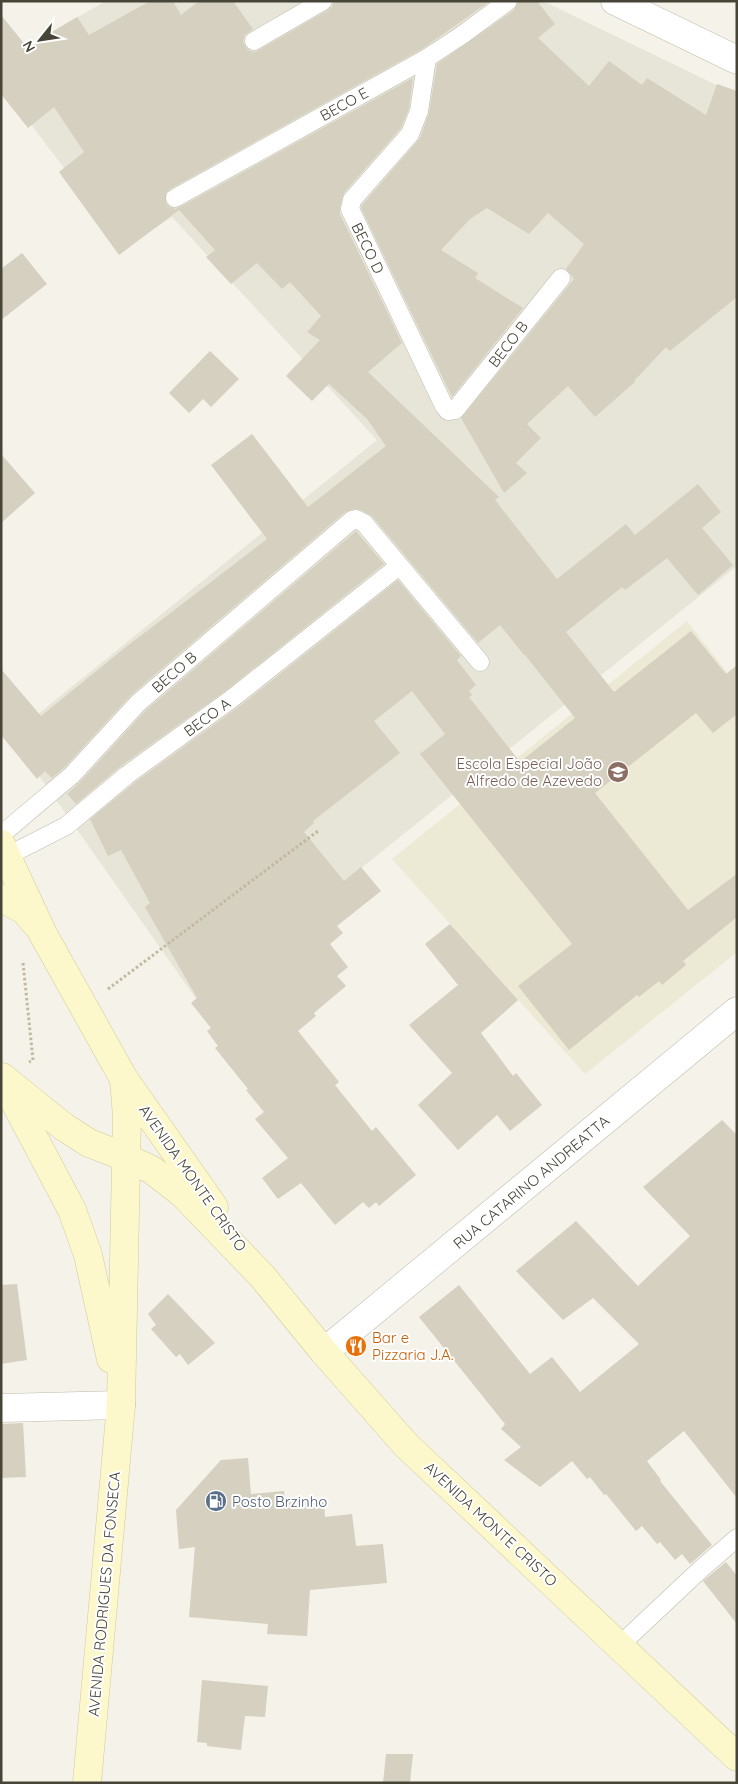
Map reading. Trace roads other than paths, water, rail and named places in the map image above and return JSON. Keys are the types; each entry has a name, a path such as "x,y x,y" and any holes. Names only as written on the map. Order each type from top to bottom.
{"main road":[{"path":"3,845 43,934"},
{"path":"1,898 24,910 43,934"},
{"name":"AVENIDA MONTE CRISTO","path":"43,934 124,1079 262,1276 324,1352 406,1445 737,1757"},
{"name":"AVENIDA MONTE CRISTO","path":"1,1076 64,1127 89,1143 125,1156 152,1170 183,1194 262,1276"},
{"name":"AVENIDA RODRIGUES DA FONSECA","path":"1,1076 72,1210 88,1255 121,1405"},
{"name":"AVENIDA RODRIGUES DA FONSECA","path":"87,1783 121,1405 127,1117 124,1079"}],"street":[{"path":"615,1 737,60"},
{"name":"RUA CATARINO ANDREATTA","path":"324,1352 737,1011"},
{"path":"1,1408 121,1405"}],"lane":[{"path":"254,41 323,1"},
{"name":"BECO E","path":"175,198 427,58 508,1"},
{"name":"BECO D","path":"427,58 419,111 410,134 352,200 350,209 444,406 448,411 455,410"},
{"name":"BECO B","path":"455,410 561,278"},
{"name":"BECO B","path":"3,845 72,776 138,703 348,522 356,519 364,523 399,566"},
{"path":"399,566 480,662"},
{"name":"BECO A","path":"3,845 66,826 127,775 234,697 399,566"},
{"path":"620,1645 737,1538"}],"place":[{"name":"Escola Especial João Alfredo de Azevedo","path":"618,772"},
{"name":"Bar e Pizzaria J.A.","path":"356,1346"},
{"name":"Posto Brzinho","path":"216,1501"}]}
